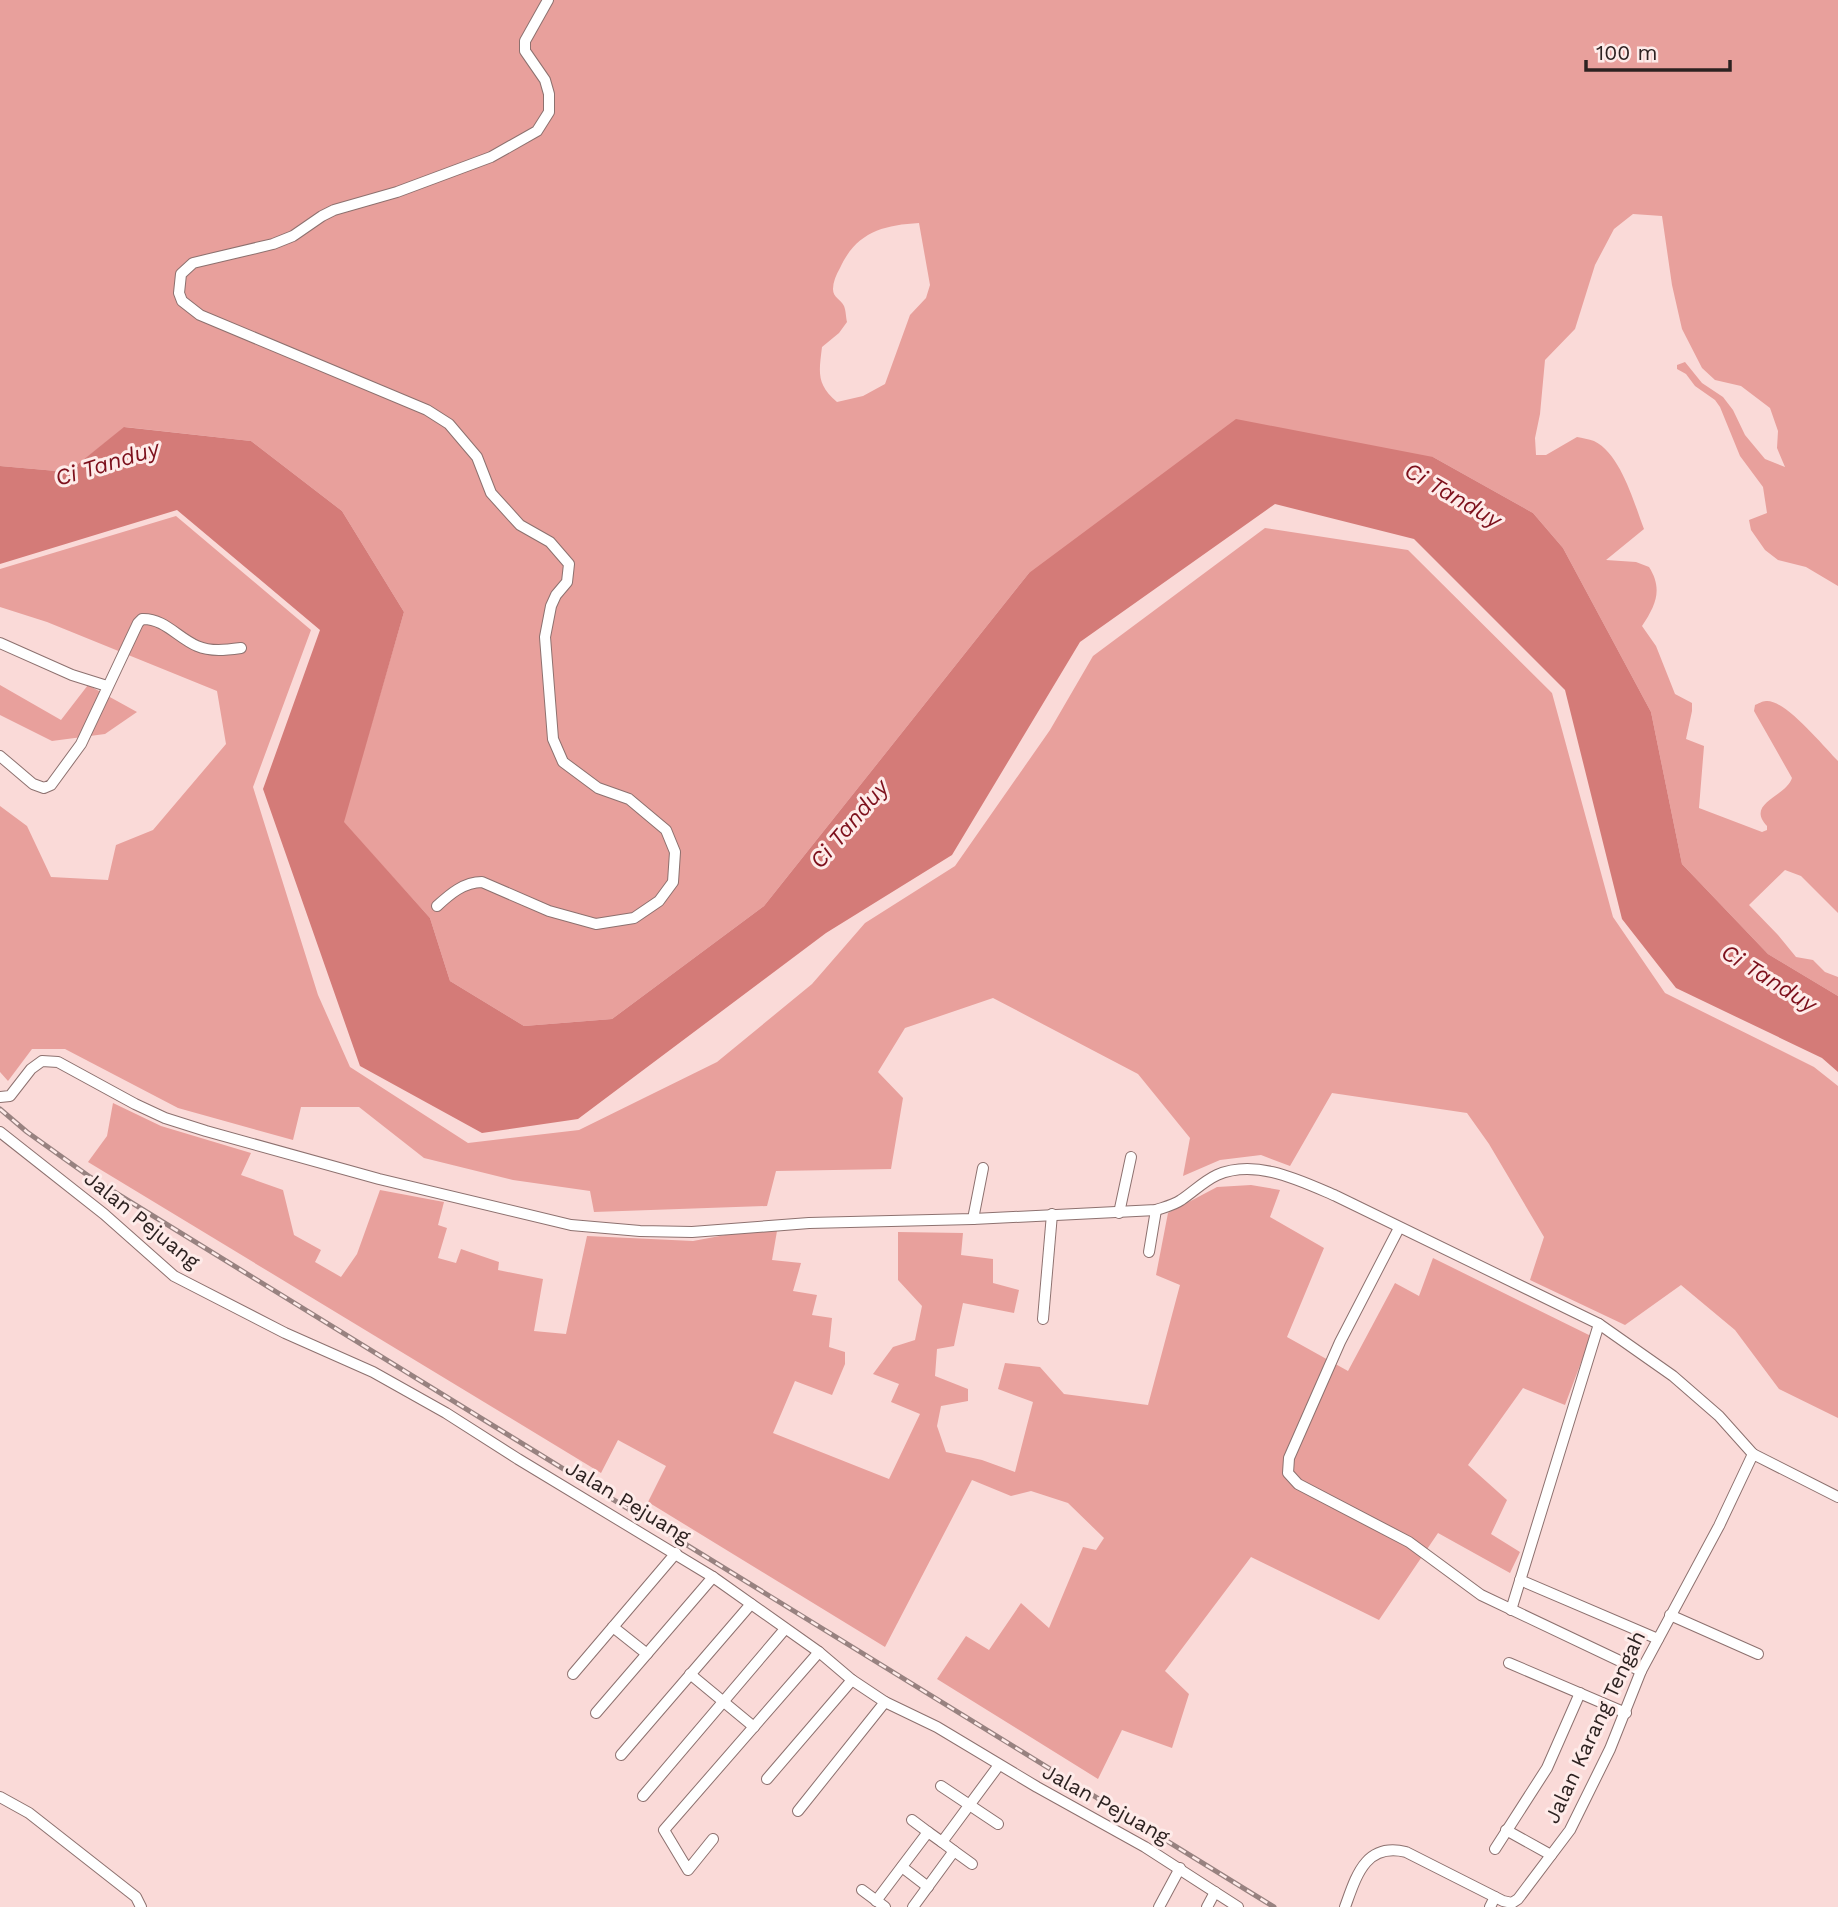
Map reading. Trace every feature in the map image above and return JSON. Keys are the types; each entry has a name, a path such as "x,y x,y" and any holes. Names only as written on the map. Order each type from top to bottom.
{"street":[{"path":"437,906 454,891 482,882 549,911 596,925 634,918 659,901 673,882 675,852 666,830 629,799 598,788 563,762 553,739 545,637 551,606 567,582 569,564 550,542 520,526 491,493 477,457 449,424 427,410 200,316 182,301 179,283 181,274 193,263 273,244 293,236 334,210 397,192 491,157 537,131 549,111 549,94 545,80 525,51 525,41 548,0"},
{"path":"0,756 33,783 48,787 81,744 142,619 159,622 199,648 241,649"},
{"path":"0,643 72,675 107,686"},
{"path":"0,1097 10,1096 31,1069 42,1062 58,1062 165,1118 206,1131 379,1179 571,1225 640,1231 692,1232 797,1223 973,1219 1156,1210 1178,1202 1216,1175 1237,1170 1262,1170 1298,1180 1336,1196 1599,1324 1673,1376 1719,1416 1753,1454 1838,1497"},
{"name":"Jalan Pejuang","path":"0,1132 75,1190 174,1276 285,1333 373,1372 446,1413 713,1577 885,1702 937,1727 1180,1868 1238,1907"},
{"path":"1119,1213 1131,1157"},
{"path":"973,1219 983,1168"},
{"path":"1149,1252 1156,1210"},
{"path":"1043,1319 1052,1214"},
{"path":"1399,1228 1340,1342 1289,1458 1288,1474 1298,1484 1409,1542 1481,1595 1641,1671"},
{"path":"1511,1610 1599,1324"},
{"name":"Jalan Karang Tengah","path":"1345,1907 1358,1872 1368,1859 1393,1849 1406,1852 1492,1902 1512,1903 1518,1899 1570,1830 1626,1713 1641,1671 1719,1526 1753,1454"},
{"path":"573,1674 676,1553"},
{"path":"596,1713 713,1577"},
{"path":"1520,1580 1658,1639"},
{"path":"621,1755 751,1604"},
{"path":"1670,1615 1758,1654"},
{"path":"612,1628 647,1654"},
{"path":"643,1796 785,1629"},
{"path":"713,1839 688,1870 664,1830 819,1652"},
{"path":"1509,1662 1626,1713"},
{"path":"690,1674 754,1727"},
{"path":"767,1779 852,1680"},
{"path":"1495,1849 1547,1768 1580,1693"},
{"path":"798,1811 885,1702"},
{"path":"942,1842 999,1765"},
{"path":"941,1786 998,1824"},
{"path":"0,1797 29,1813 136,1896 141,1907"},
{"path":"912,1820 972,1864"},
{"path":"1506,1830 1551,1855"},
{"path":"862,1890 881,1904 902,1867 928,1832"},
{"path":"913,1907 954,1851"},
{"path":"902,1867 928,1886"},
{"path":"1159,1907 1180,1868"},
{"path":"1207,1907 1215,1892"}],"shaded area":[{"path":"0,0 1838,0 1838,586 1806,567 1778,560 1765,550 1751,530 1749,520 1767,513 1763,487 1740,456 1720,407 1715,400 1695,386 1686,374 1677,369 1677,365 1685,362 1702,383 1723,397 1733,410 1745,435 1765,459 1785,467 1777,448 1778,431 1770,408 1741,386 1715,380 1702,368 1682,329 1672,285 1662,216 1633,214 1614,229 1595,265 1575,329 1545,360 1535,438 1536,455 1546,455 1577,437 1594,441 1612,457 1631,493 1644,529 1606,560 1636,562 1649,567 1656,583 1654,604 1642,626 1656,646 1675,694 1692,703 1686,739 1704,746 1699,808 1762,832 1767,830 1761,811 1792,778 1754,711 1755,705 1763,701 1774,702 1793,715 1838,761 1838,913 1801,876 1785,870 1749,905 1796,957 1813,960 1825,972 1838,977 1838,996 1768,954 1682,864 1651,712 1563,548 1533,513 1433,457 1029,573 764,906 612,1019 524,1026 450,981 430,918 343,822 404,612 342,511 251,441 125,427 68,472 0,466","holes":["919,223 930,285 926,298 910,315 885,384 863,396 837,402 825,389 820,371 822,347 839,333 847,322 844,306 833,292 835,278 846,256 854,246 872,233 893,226"]},
{"path":"176,516 311,630 253,787 318,995 350,1067 468,1143 579,1130 717,1062 812,984 865,923 955,866 1050,730 1093,656 1265,528 1408,550 1552,693 1613,917 1665,993 1814,1067 1838,1086 1838,1418 1779,1389 1735,1330 1681,1285 1625,1325 1530,1280 1544,1237 1489,1144 1467,1113 1332,1093 1290,1166 1261,1155 1220,1160 1183,1176 1190,1138 1138,1074 993,998 905,1028 878,1072 903,1098 891,1169 776,1171 767,1206 594,1212 590,1191 513,1180 424,1158 359,1107 301,1107 293,1140 178,1108 65,1049 32,1049 8,1081 0,1072 0,806 27,826 51,877 108,880 116,845 153,830 226,744 217,691 47,622 0,607 0,569"},
{"path":"0,685 61,720 88,685 137,712 105,734 52,741 0,715"},
{"path":"113,1103 161,1126 251,1153 241,1175 283,1190 294,1235 321,1250 315,1262 341,1277 357,1254 380,1190 444,1202 438,1225 447,1228 438,1258 456,1263 461,1249 499,1262 498,1270 543,1279 534,1331 566,1334 587,1236 693,1241 736,1233 777,1231 772,1260 801,1263 793,1291 817,1295 812,1315 832,1318 829,1347 845,1352 845,1364 832,1395 795,1381 773,1433 889,1479 920,1414 891,1402 899,1384 873,1374 893,1347 915,1340 922,1306 898,1280 898,1232 963,1233 961,1255 993,1259 993,1283 1019,1290 1014,1313 963,1303 954,1346 937,1349 935,1376 968,1389 968,1401 941,1406 937,1426 946,1452 982,1460 1015,1472 1033,1402 998,1389 1005,1363 1040,1367 1064,1394 1148,1405 1180,1285 1156,1275 1168,1213 1217,1187 1251,1185 1280,1190 1270,1217 1324,1248 1287,1337 1348,1371 1395,1283 1419,1296 1433,1258 1591,1336 1565,1405 1523,1388 1468,1465 1507,1500 1491,1534 1520,1552 1510,1573 1438,1533 1379,1620 1251,1557 1165,1671 1189,1694 1172,1748 1122,1730 1098,1779 937,1679 966,1636 989,1650 1021,1603 1049,1628 1083,1547 1096,1550 1104,1538 1068,1503 1031,1491 1011,1496 972,1480 885,1647 648,1502 666,1466 618,1440 601,1473 88,1162 107,1136"}],"water":[{"name":"Ci Tanduy","path":"1236,419 1433,457 1533,513 1563,548 1651,712 1682,864 1768,954 1838,996 1838,1072 1822,1058 1676,988 1622,919 1565,690 1414,539 1275,504 1080,642 952,855 826,933 578,1119 482,1133 360,1066 263,789 320,630 177,510 0,564 0,466 68,472 124,427 251,441 342,511 404,612 344,822 430,918 450,981 524,1026 612,1019 764,906 1029,573"}],"railway":[{"path":"0,1109 90,1177 1274,1907"}]}
